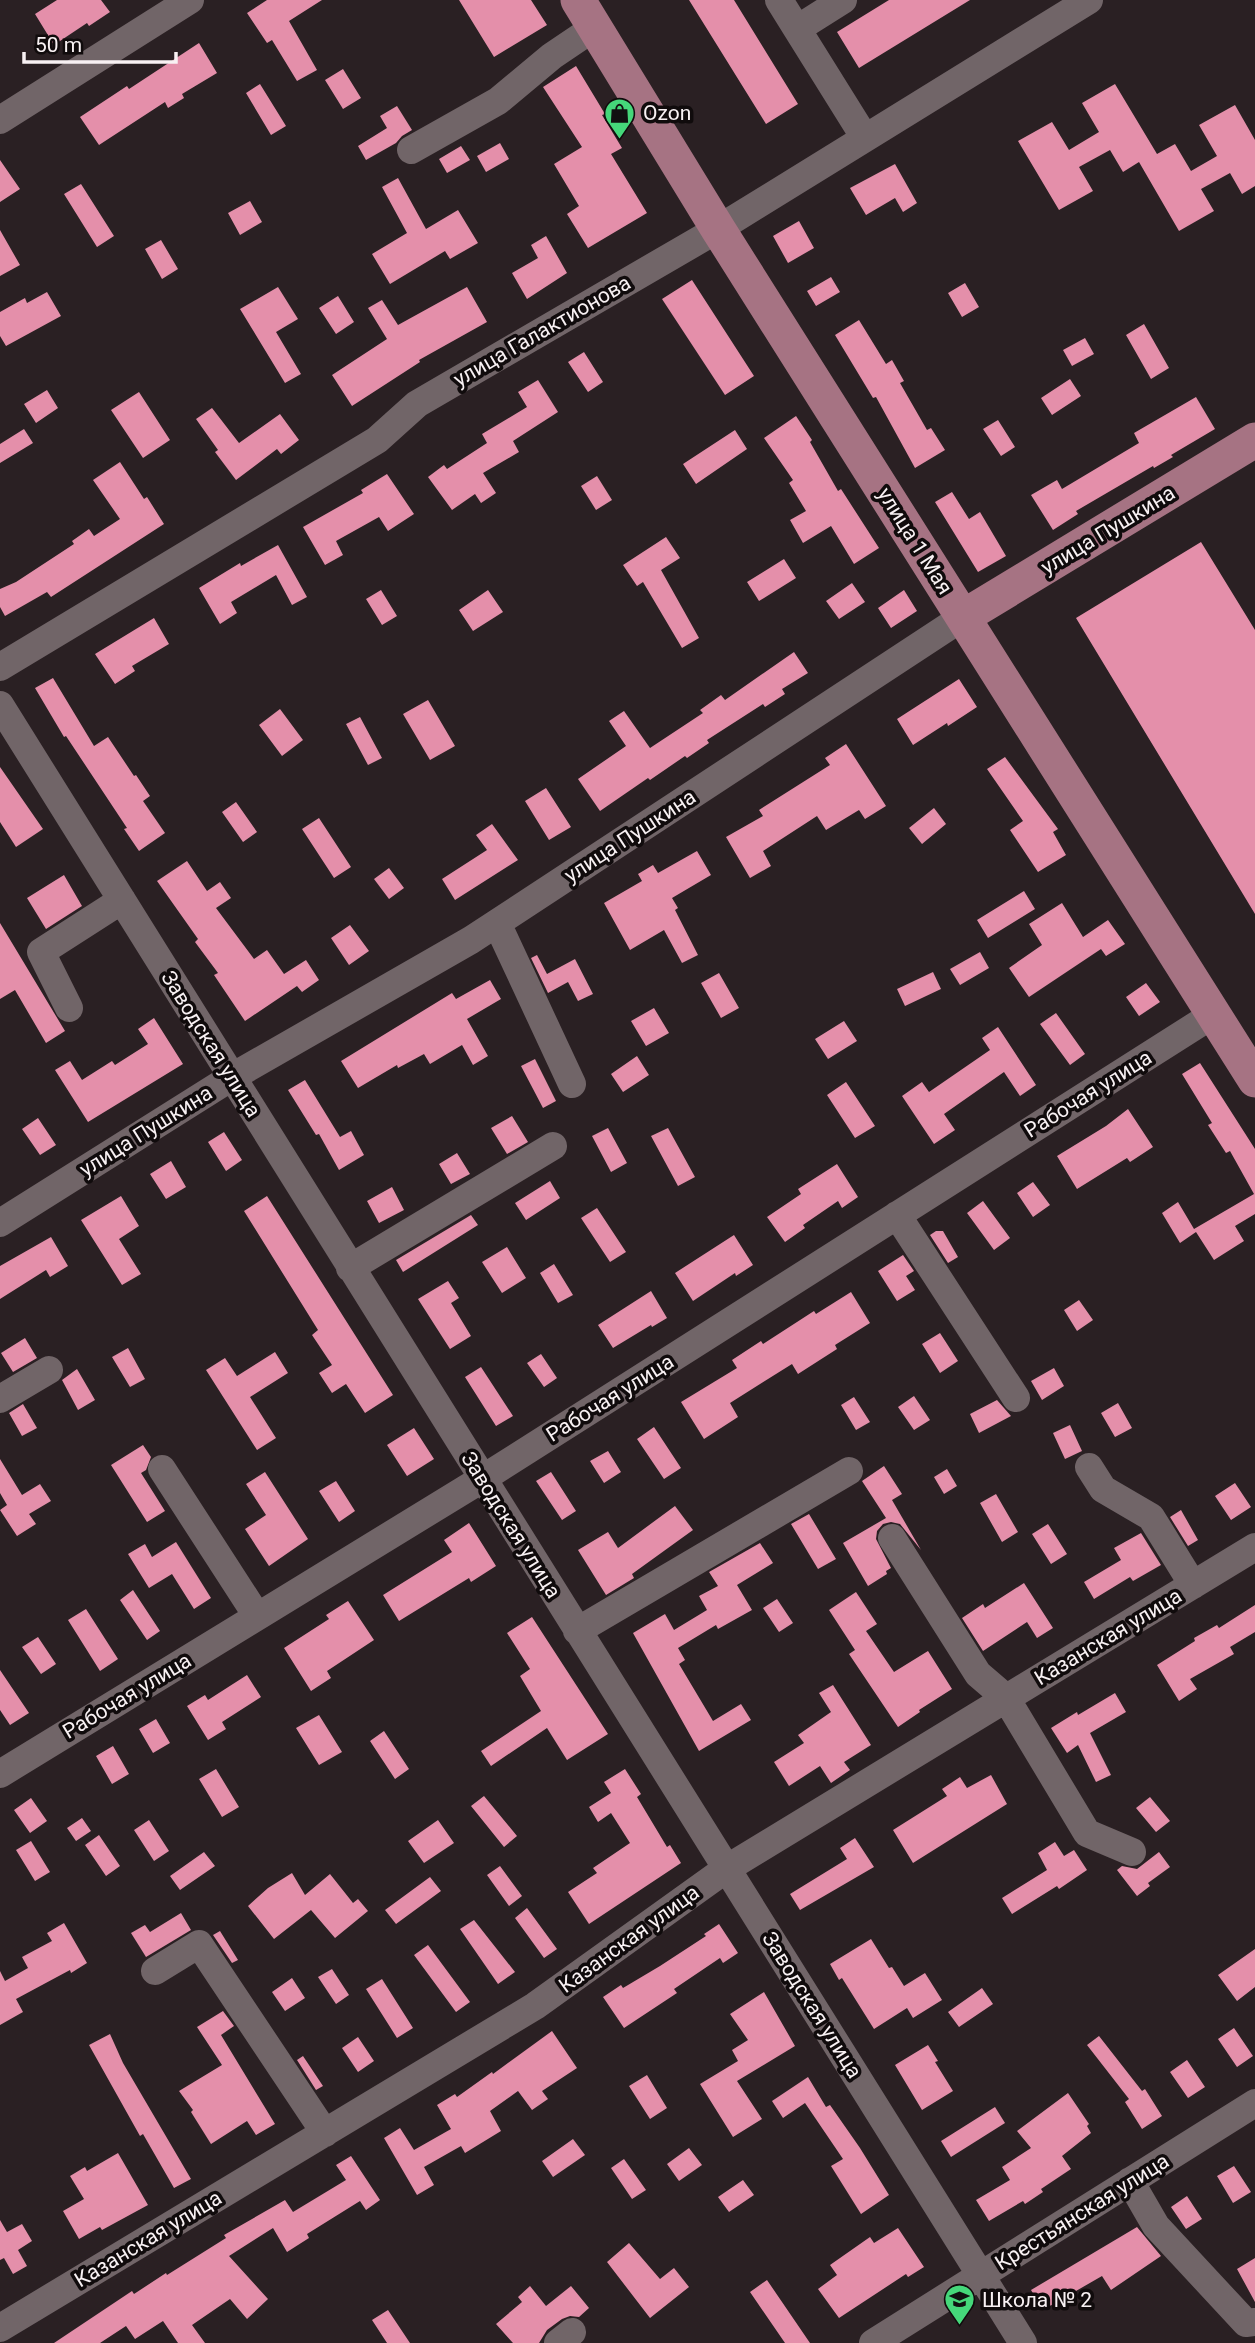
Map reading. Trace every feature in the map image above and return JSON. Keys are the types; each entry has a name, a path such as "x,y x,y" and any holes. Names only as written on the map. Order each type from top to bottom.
{"main road":[{"name":"улица 1 Мая","path":"586,14 718,229 1255,1080"},
{"name":"улица Пушкина","path":"964,617 1255,440"}],"street":[{"path":"0,120 191,0"},
{"path":"779,0 865,138"},
{"path":"797,29 843,0"},
{"name":"улица Галактионова","path":"0,667 376,440 417,404 718,229 1089,0"},
{"path":"411,150 498,101 552,56 586,14"},
{"name":"улица Пушкина","path":"0,1223 232,1077 471,940 964,617"},
{"name":"Заводская улица","path":"0,705 1023,2343"},
{"path":"69,1007 41,951 122,900"},
{"path":"497,923 572,1084"},
{"name":"Рабочая улица","path":"0,1774 482,1479 1214,1014"},
{"path":"350,1268 553,1146"},
{"path":"897,1215 1016,1398"},
{"path":"0,1399 49,1370"},
{"path":"1089,1466 1103,1489 1151,1517 1193,1585"},
{"path":"162,1469 257,1616"},
{"path":"577,1631 849,1471"},
{"path":"892,1538 978,1674 1006,1698 1087,1833 1132,1852"},
{"name":"Казанская улица","path":"4,2329 535,2006 726,1869 1255,1547"},
{"path":"155,1971 199,1944 325,2133"},
{"name":"Крестьянская улица","path":"873,2343 1255,2103"},
{"path":"1130,2181 1156,2227 1246,2323 1255,2322"}],"building":[{"path":"57,0 101,0 110,12 89,26 87,23 54,45 35,14"},
{"path":"267,0 322,0 289,21 317,70 297,81 272,40 267,43 247,13"},
{"path":"459,0 531,0 547,25 494,57"},
{"path":"689,0 734,0 798,104 766,124"},
{"path":"889,0 970,0 859,68 837,32"},
{"path":"199,43 217,73 182,94 184,98 168,108 165,102 99,145 80,117"},
{"path":"576,66 622,148 611,154 647,213 588,248 567,214 579,206 554,164 582,147 543,87"},
{"path":"343,69 361,98 343,109 325,80"},
{"path":"260,84 286,126 271,135 246,93"},
{"path":"1115,84 1157,154 1175,144 1191,171 1217,156 1199,125 1235,105 1255,140 1255,186 1242,194 1230,173 1201,189 1214,211 1179,231 1139,162 1123,172 1110,150 1079,167 1093,191 1059,210 1018,141 1052,122 1069,150 1099,132 1082,103"},
{"path":"397,106 412,130 396,143 366,160 358,146 387,128 380,116"},
{"path":"500,143 509,159 486,172 477,156"},
{"path":"461,146 470,160 447,173 439,159"},
{"path":"0,160 20,189 0,202"},
{"path":"895,164 917,203 903,212 895,198 866,215 850,188"},
{"path":"398,178 426,229 458,210 478,243 450,259 445,251 390,284 372,254 407,233 382,187"},
{"path":"81,184 114,236 97,247 64,194"},
{"path":"250,201 262,222 240,235 228,213"},
{"path":"799,221 814,248 788,263 773,236"},
{"path":"0,230 20,265 0,276"},
{"path":"546,236 567,273 527,299 512,273 538,258 531,245"},
{"path":"161,240 178,269 162,279 145,249"},
{"path":"831,277 840,292 816,306 807,291"},
{"path":"692,280 754,376 725,395 662,299"},
{"path":"965,283 979,307 962,317 948,293"},
{"path":"278,287 298,319 276,332 301,374 285,383 240,309"},
{"path":"467,287 487,322 419,360 420,362 352,406 332,375 387,339 368,308 382,300 398,325"},
{"path":"47,292 61,316 6,346 0,336 0,312 25,298 27,303"},
{"path":"338,296 354,322 336,334 319,308"},
{"path":"859,320 886,364 892,360 904,381 900,383 927,430 931,428 945,450 915,468 876,397 873,398 835,335"},
{"path":"1144,324 1169,368 1151,379 1126,335"},
{"path":"1085,338 1094,354 1072,366 1063,350"},
{"path":"584,352 603,382 588,392 568,362"},
{"path":"1070,379 1081,396 1052,415 1041,398"},
{"path":"538,380 558,412 513,441 519,452 483,473 496,493 481,503 475,494 452,510 428,477 444,465 447,469 487,443 482,434 527,407 518,392"},
{"path":"47,390 58,408 36,423 24,404"},
{"path":"139,392 170,440 143,458 111,410"},
{"path":"1196,397 1215,429 1171,455 1173,457 1076,511 1078,514 1053,530 1031,495 1057,480 1062,489 1139,443 1134,433"},
{"path":"212,408 239,443 280,414 299,440 281,454 277,449 236,480 215,452 218,450 196,419"},
{"path":"796,416 812,440 810,442 838,491 841,489 879,548 854,564 831,526 803,543 790,520 806,511 789,483 793,480 764,438"},
{"path":"998,420 1015,447 1001,456 983,429"},
{"path":"24,429 33,443 0,463 0,444"},
{"path":"735,430 747,449 696,484 683,464"},
{"path":"120,462 164,524 51,597 47,592 5,616 0,607 0,589 16,582 74,544 72,541 89,529 94,536 120,519 93,480"},
{"path":"387,474 414,514 388,531 379,517 336,541 343,555 325,565 303,527 363,493 361,490"},
{"path":"597,476 612,500 596,510 581,486"},
{"path":"952,492 969,519 980,512 1006,556 978,572 935,502"},
{"path":"666,537 680,558 661,570 699,638 682,648 643,582 637,586 623,565"},
{"path":"1201,542 1255,630 1255,914 1076,618"},
{"path":"278,545 307,597 292,605 276,575 231,602 237,613 220,624 199,588 240,563 241,566"},
{"path":"784,559 796,578 759,601 747,582"},
{"path":"852,583 865,602 839,619 826,601"},
{"path":"381,590 397,616 382,625 366,599"},
{"path":"488,590 503,612 473,631 459,610"},
{"path":"904,590 917,611 891,628 878,608"},
{"path":"154,618 169,644 132,666 135,671 115,684 95,654"},
{"path":"794,652 808,673 782,689 785,694 765,707 763,704 707,740 709,743 687,758 685,756 650,780 648,778 600,811 578,779 626,746 609,721 624,711 650,748 703,713 700,710 721,695 725,700"},
{"path":"53,678 94,746 108,737 150,796 143,801 165,833 139,851 124,829 127,828 66,736 64,737 35,688"},
{"path":"959,679 977,707 913,745 897,719"},
{"path":"428,700 455,746 430,760 403,714"},
{"path":"280,709 303,740 282,756 259,725"},
{"path":"360,717 382,758 368,765 346,724"},
{"path":"846,744 886,806 865,819 859,810 826,830 817,816 763,851 771,866 750,878 726,837 763,816 759,810 830,765 825,758"},
{"path":"1005,757 1058,829 1053,832 1066,855 1038,872 1010,830 1023,821 987,769"},
{"path":"0,767 43,829 16,847 0,822"},
{"path":"546,788 571,827 549,840 525,801"},
{"path":"236,802 257,832 243,842 222,812"},
{"path":"934,808 946,824 922,844 909,828"},
{"path":"319,818 351,867 334,878 302,829"},
{"path":"492,824 518,860 455,900 442,879 487,850 476,835"},
{"path":"697,851 711,875 672,898 678,908 675,910 698,955 682,963 664,930 630,950 604,903 642,881 638,874 653,865 658,873"},
{"path":"187,861 207,891 220,882 231,898 216,908 254,959 267,950 284,974 306,960 319,980 302,992 297,986 245,1021 214,975 218,973 195,942 198,939 157,881"},
{"path":"389,868 404,888 389,899 374,879"},
{"path":"64,875 82,906 46,929 27,898"},
{"path":"1024,891 1035,909 988,938 977,920"},
{"path":"1062,903 1083,937 1108,920 1125,944 1106,956 1101,949 1029,997 1009,968 1042,945 1029,924"},
{"path":"0,923 65,1031 46,1043 15,990 0,999"},
{"path":"350,925 369,951 349,965 331,938"},
{"path":"980,952 989,968 960,985 950,969"},
{"path":"537,955 547,974 575,959 593,994 578,1001 568,982 548,993 531,958"},
{"path":"933,972 941,989 905,1006 897,989"},
{"path":"719,973 739,1008 721,1018 701,983"},
{"path":"490,980 501,999 467,1019 488,1056 473,1065 462,1045 430,1064 424,1054 398,1068 397,1065 358,1088 341,1061 452,993 456,999"},
{"path":"1146,983 1160,1002 1139,1016 1126,997"},
{"path":"654,1008 669,1033 646,1046 631,1021"},
{"path":"1056,1013 1085,1054 1070,1065 1040,1024"},
{"path":"154,1018 183,1064 88,1122 55,1070 70,1061 82,1080 112,1061 115,1065 148,1044 138,1029"},
{"path":"844,1021 857,1041 828,1059 815,1039"},
{"path":"998,1027 1036,1085 1020,1096 1004,1072 944,1114 955,1130 934,1144 902,1096 922,1082 929,1092 990,1050 982,1038"},
{"path":"637,1056 649,1075 623,1092 611,1074"},
{"path":"535,1059 556,1101 543,1108 521,1066"},
{"path":"1200,1063 1255,1149 1255,1214 1235,1226 1244,1241 1214,1260 1196,1232 1180,1243 1162,1213 1178,1202 1194,1229 1254,1194 1230,1151 1226,1153 1208,1125 1212,1123 1182,1074"},
{"path":"305,1080 340,1137 351,1131 364,1155 339,1170 319,1134 316,1135 288,1090"},
{"path":"846,1082 875,1126 855,1138 827,1095"},
{"path":"1128,1109 1153,1147 1130,1162 1127,1158 1077,1189 1057,1156"},
{"path":"512,1116 528,1142 507,1154 491,1128"},
{"path":"38,1118 56,1145 40,1155 22,1129"},
{"path":"608,1128 627,1163 611,1172 592,1136"},
{"path":"668,1128 695,1177 678,1186 651,1136"},
{"path":"224,1132 242,1160 226,1171 208,1142"},
{"path":"457,1153 470,1174 451,1184 439,1164"},
{"path":"171,1161 186,1187 166,1199 150,1174"},
{"path":"837,1164 858,1197 842,1208 838,1201 803,1225 805,1228 785,1242 767,1217 801,1194 798,1189"},
{"path":"550,1181 560,1198 526,1220 515,1203"},
{"path":"1033,1182 1050,1205 1033,1217 1017,1193"},
{"path":"392,1187 404,1210 379,1223 367,1201"},
{"path":"121,1196 139,1226 119,1239 141,1274 122,1285 81,1220"},
{"path":"267,1196 393,1395 365,1413 346,1384 332,1393 319,1373 332,1365 312,1335 318,1330 244,1211"},
{"path":"983,1201 1010,1238 994,1250 967,1213"},
{"path":"597,1208 626,1252 610,1262 581,1218"},
{"path":"471,1215 478,1225 403,1272 396,1260"},
{"path":"943,1231 958,1257 948,1263 930,1235"},
{"path":"734,1235 753,1265 736,1276 735,1273 693,1301 675,1273"},
{"path":"51,1237 68,1266 50,1277 46,1270 0,1299 0,1266"},
{"path":"507,1247 526,1278 502,1293 482,1262"},
{"path":"903,1255 914,1271 906,1276 915,1290 897,1301 878,1271"},
{"path":"554,1264 573,1295 558,1303 540,1273"},
{"path":"448,1281 459,1298 451,1303 471,1336 450,1349 418,1299"},
{"path":"651,1291 667,1318 613,1348 598,1325"},
{"path":"851,1292 870,1323 835,1345 837,1349 798,1374 792,1364 730,1403 738,1417 704,1439 681,1402 737,1368 732,1360 761,1341 763,1344 814,1311 816,1314"},
{"path":"1079,1300 1093,1320 1077,1331 1064,1310"},
{"path":"940,1333 958,1361 940,1373 922,1344"},
{"path":"25,1338 37,1358 13,1372 1,1353"},
{"path":"128,1348 145,1379 130,1387 112,1357"},
{"path":"275,1352 288,1373 250,1397 276,1438 257,1450 206,1370 225,1358 237,1376"},
{"path":"541,1354 557,1378 544,1387 527,1363"},
{"path":"481,1367 513,1416 496,1426 465,1377"},
{"path":"1054,1368 1064,1386 1042,1400 1031,1381"},
{"path":"77,1369 95,1400 78,1410 62,1380"},
{"path":"914,1396 930,1420 914,1430 898,1407"},
{"path":"854,1397 870,1422 856,1430 841,1405"},
{"path":"997,1400 1011,1416 979,1433 970,1414"},
{"path":"1118,1403 1132,1428 1115,1437 1101,1413"},
{"path":"23,1404 37,1428 22,1436 9,1413"},
{"path":"1070,1425 1082,1451 1065,1459 1053,1433"},
{"path":"654,1427 681,1468 664,1479 637,1439"},
{"path":"414,1428 434,1459 407,1476 387,1445"},
{"path":"143,1445 151,1457 146,1470 141,1473 165,1511 147,1522 111,1465"},
{"path":"608,1451 621,1472 604,1483 590,1461"},
{"path":"0,1459 22,1495 40,1484 51,1501 29,1514 36,1524 17,1536 0,1510 7,1505 0,1493"},
{"path":"884,1466 902,1494 892,1500 921,1550 900,1524 883,1524 877,1531 876,1539 891,1568 886,1571 887,1574 868,1586 843,1543 886,1518 862,1481"},
{"path":"947,1469 957,1486 944,1494 934,1477"},
{"path":"265,1472 308,1539 269,1566 245,1529 266,1515 246,1484"},
{"path":"551,1472 576,1511 562,1520 536,1481"},
{"path":"336,1481 355,1511 339,1522 319,1491"},
{"path":"1235,1483 1251,1507 1231,1520 1215,1496"},
{"path":"996,1494 1018,1532 1002,1542 980,1503"},
{"path":"675,1506 693,1530 632,1574 634,1578 606,1595 578,1550 608,1532 618,1548"},
{"path":"1181,1510 1198,1540 1188,1546 1170,1517"},
{"path":"809,1514 836,1559 818,1569 791,1524"},
{"path":"469,1523 496,1566 471,1582 469,1578 399,1621 383,1595 452,1552 444,1540"},
{"path":"1048,1524 1067,1554 1051,1564 1032,1534"},
{"path":"1141,1533 1161,1565 1133,1581 1130,1577 1094,1599 1084,1582 1121,1560 1114,1548"},
{"path":"176,1542 211,1598 194,1609 172,1574 149,1588 128,1554 145,1544 152,1557"},
{"path":"760,1543 773,1563 737,1585 752,1610 718,1629 716,1625 678,1648 685,1660 679,1664 713,1721 741,1704 751,1720 699,1751 633,1633 665,1614 674,1630 707,1610 699,1596 718,1586 709,1572"},
{"path":"1024,1583 1053,1628 1037,1638 1027,1622 983,1651 962,1618 983,1604 985,1608"},
{"path":"133,1590 160,1631 147,1640 120,1600"},
{"path":"856,1592 877,1624 866,1631 894,1672 928,1651 952,1689 898,1727 849,1654 855,1650 829,1610"},
{"path":"777,1599 793,1623 779,1632 763,1608"},
{"path":"348,1601 374,1640 327,1671 331,1678 311,1691 284,1648 329,1619 326,1615"},
{"path":"1255,1605 1255,1632 1230,1647 1234,1654 1190,1679 1197,1689 1179,1701 1157,1665 1195,1641 1194,1638 1217,1625 1219,1628"},
{"path":"86,1609 118,1659 100,1671 68,1620"},
{"path":"532,1617 608,1734 567,1760 547,1728 491,1766 481,1751 541,1711 520,1676 530,1669 507,1633"},
{"path":"38,1637 56,1664 41,1674 22,1647"},
{"path":"0,1670 29,1713 10,1725 0,1710"},
{"path":"247,1675 261,1697 222,1722 226,1729 208,1740 187,1706 205,1695 208,1700"},
{"path":"833,1685 871,1745 844,1762 850,1770 831,1783 820,1766 789,1786 774,1762 804,1743 798,1735 831,1712 819,1693"},
{"path":"1115,1693 1126,1712 1090,1733 1111,1775 1096,1782 1078,1745 1067,1753 1051,1728"},
{"path":"319,1715 342,1752 319,1765 296,1728"},
{"path":"156,1719 170,1743 153,1753 139,1729"},
{"path":"384,1731 409,1769 395,1779 370,1741"},
{"path":"113,1746 129,1774 112,1784 96,1756"},
{"path":"216,1769 239,1807 222,1817 199,1779"},
{"path":"625,1769 641,1794 637,1797 667,1847 670,1845 681,1863 589,1924 568,1892 597,1873 593,1868 630,1843 611,1813 598,1822 589,1807 611,1793 604,1782"},
{"path":"991,1775 1007,1804 913,1863 893,1830 947,1796 942,1789 960,1777 967,1788"},
{"path":"484,1796 517,1836 504,1847 471,1806"},
{"path":"1150,1797 1170,1821 1156,1832 1136,1808"},
{"path":"31,1798 47,1821 30,1833 14,1810"},
{"path":"82,1818 91,1831 76,1841 67,1828"},
{"path":"149,1820 169,1851 154,1861 134,1830"},
{"path":"438,1820 454,1843 424,1863 408,1841"},
{"path":"99,1835 120,1866 106,1876 85,1845"},
{"path":"855,1838 874,1867 800,1910 790,1894 847,1859 840,1848"},
{"path":"31,1841 50,1872 35,1881 16,1850"},
{"path":"1055,1842 1064,1856 1074,1850 1087,1870 1059,1889 1057,1886 1012,1914 1002,1898 1047,1870 1038,1853"},
{"path":"204,1852 215,1866 180,1890 170,1876"},
{"path":"1159,1852 1170,1867 1148,1883 1150,1886 1137,1896 1117,1870 1122,1866 1137,1869"},
{"path":"500,1866 522,1896 509,1906 487,1875"},
{"path":"292,1873 305,1895 330,1874 353,1903 358,1899 368,1911 335,1938 311,1910 274,1939 248,1906 268,1888"},
{"path":"430,1877 441,1891 396,1924 385,1910"},
{"path":"527,1908 557,1949 544,1958 515,1918"},
{"path":"181,1913 191,1930 146,1957 131,1933 145,1925 150,1932"},
{"path":"474,1920 515,1972 498,1984 460,1929"},
{"path":"64,1923 87,1963 16,1999 23,2012 0,2025 0,1971 5,1981 28,1968 22,1957 52,1941 47,1933"},
{"path":"719,1924 738,1953 723,1963 720,1958 674,1989 677,1993 624,2028 603,1997 660,1966 706,1936 704,1934"},
{"path":"220,1931 238,1960 232,1963 213,1935"},
{"path":"871,1939 904,1986 925,1973 942,2000 913,2018 907,2008 874,2029 830,1964"},
{"path":"428,1945 470,2002 456,2012 414,1955"},
{"path":"1255,1949 1255,1987 1237,2001 1218,1975"},
{"path":"332,1969 349,1995 336,2004 318,1977"},
{"path":"292,1978 305,1998 285,2011 272,1992"},
{"path":"382,1979 413,2028 397,2038 366,1989"},
{"path":"982,1988 993,2004 959,2027 948,2012"},
{"path":"764,1992 795,2046 737,2081 762,2119 733,2137 700,2084 738,2061 732,2050 748,2040 730,2014"},
{"path":"223,2011 234,2026 221,2035 275,2124 256,2135 247,2121 211,2144 191,2112 193,2110 179,2091 222,2065 197,2027"},
{"path":"1234,2028 1253,2056 1237,2067 1218,2039"},
{"path":"552,2031 577,2068 542,2091 548,2099 532,2110 518,2091 490,2111 501,2131 465,2153 461,2146 424,2167 434,2185 417,2195 384,2138 400,2128 414,2150 451,2129 437,2105 455,2094 457,2097 492,2072 493,2074"},
{"path":"110,2034 123,2063 191,2179 174,2188 143,2134 140,2136 89,2045"},
{"path":"1099,2036 1142,2091 1145,2089 1162,2116 1142,2129 1125,2102 1129,2099 1087,2045"},
{"path":"358,2037 374,2061 358,2072 342,2048"},
{"path":"928,2045 953,2091 922,2110 895,2065"},
{"path":"303,2056 323,2086 316,2090 297,2060"},
{"path":"1187,2060 1205,2087 1188,2098 1170,2072"},
{"path":"647,2075 667,2108 650,2119 629,2086"},
{"path":"808,2077 826,2107 830,2105 860,2148 889,2195 861,2214 831,2166 843,2159 805,2103 783,2118 772,2101"},
{"path":"1068,2093 1089,2124 1087,2126 1091,2133 1062,2156 1071,2169 1041,2189 1043,2192 1025,2204 1023,2201 989,2221 976,2200 1010,2180 1002,2167 1031,2148 1017,2131"},
{"path":"995,2107 1005,2123 951,2157 941,2141"},
{"path":"573,2139 585,2155 553,2177 542,2161"},
{"path":"689,2148 702,2165 679,2181 667,2164"},
{"path":"118,2153 148,2205 79,2239 63,2211 84,2199 70,2176 85,2167 87,2171"},
{"path":"351,2156 380,2200 366,2210 360,2201 307,2234 309,2238 287,2252 273,2228 229,2256 268,2299 247,2319 230,2299 192,2325 205,2343 178,2343 163,2321 135,2339 126,2326 100,2343 54,2343 132,2291 134,2294 166,2273 167,2275 226,2238 224,2235 285,2200 293,2212 346,2180 336,2165"},
{"path":"624,2159 646,2190 632,2199 611,2168"},
{"path":"1234,2166 1251,2192 1233,2203 1217,2176"},
{"path":"743,2180 754,2195 729,2212 718,2197"},
{"path":"1187,2196 1202,2219 1186,2229 1171,2207"},
{"path":"0,2220 7,2232 22,2224 32,2241 18,2250 27,2266 13,2274 4,2258 0,2260"},
{"path":"1137,2227 1161,2256 1111,2290 1102,2276 1043,2310 1031,2290"},
{"path":"898,2228 924,2267 908,2277 906,2274 839,2318 818,2289 837,2275 830,2265 870,2237 874,2243"},
{"path":"629,2243 660,2279 674,2268 689,2287 650,2318 607,2262"},
{"path":"1255,2258 1255,2302 1237,2269"},
{"path":"767,2280 810,2343 785,2343 750,2292"},
{"path":"530,2286 546,2306 571,2286 589,2308 579,2317 562,2319 547,2330 539,2343 513,2343 496,2324 522,2302 518,2297"},
{"path":"388,2310 410,2343 387,2343 372,2320"}],"place":[{"name":"Ozon","path":"620,140"},
{"name":"Школа № 2","path":"959,2327"}]}
